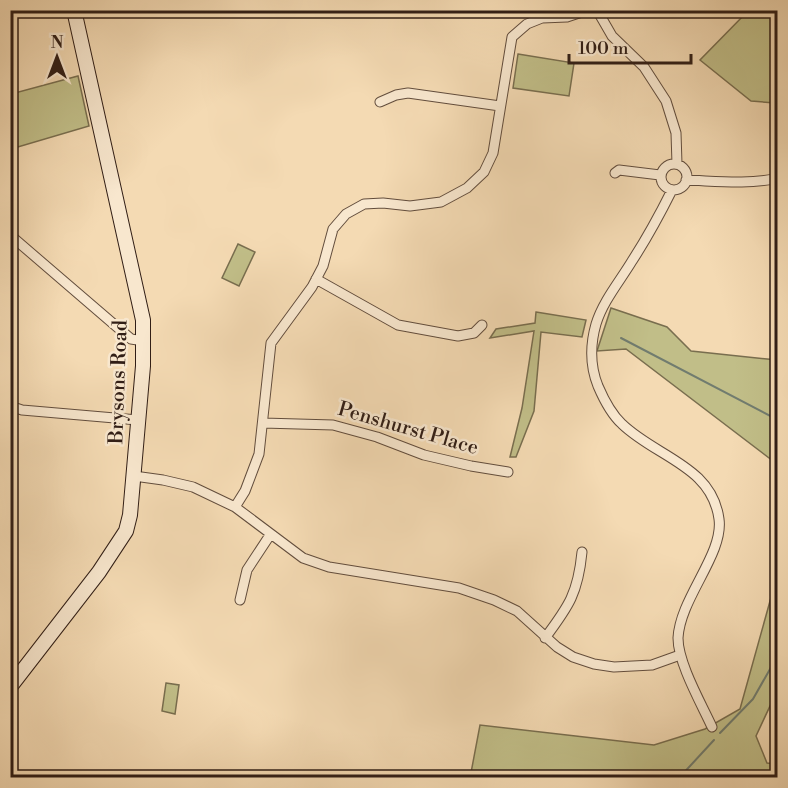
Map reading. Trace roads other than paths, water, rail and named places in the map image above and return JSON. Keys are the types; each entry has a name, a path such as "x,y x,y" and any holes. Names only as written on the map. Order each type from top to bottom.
{"street":[{"name":"Brysons Road","path":"10,687 99,572 126,531 134,477 144,341 143,320 74,10"},
{"path":"235,507 245,490 259,454 271,344 323,266 333,228 346,214 364,204 383,203 410,206 441,202 466,188 484,172 493,153 512,37 527,24 542,18 567,17 588,10"},
{"path":"597,10 612,36 645,67 666,101 676,133 677,164"},
{"path":"380,102 396,94 408,93 500,106"},
{"path":"672,190 664,186 660,175 664,167 677,164 686,172 686,180 682,186 672,190 659,217 599,315 591,353 596,381 611,412 633,433 693,472 707,486 714,498 720,530 680,625 680,655 711,727"},
{"path":"617,170 660,175"},
{"path":"686,180 726,181 777,178"},
{"path":"10,236 131,339 144,341"},
{"path":"316,279 398,325 458,336 474,333 482,325"},
{"path":"10,406 22,410 138,420"},
{"name":"Penshurst Place","path":"263,423 333,425 377,437 424,455 508,472"},
{"path":"134,477 163,480 193,487 235,507 303,558 329,567 459,588 494,600 518,611 545,638 573,657 594,664 614,667 652,665 680,655"},
{"path":"240,600 247,570 270,535"},
{"path":"545,638 574,596 579,580 582,552"}],"waterway":[{"path":"621,338 778,420"},
{"path":"720,733 753,699 778,655"},
{"path":"679,778 714,740"}]}
